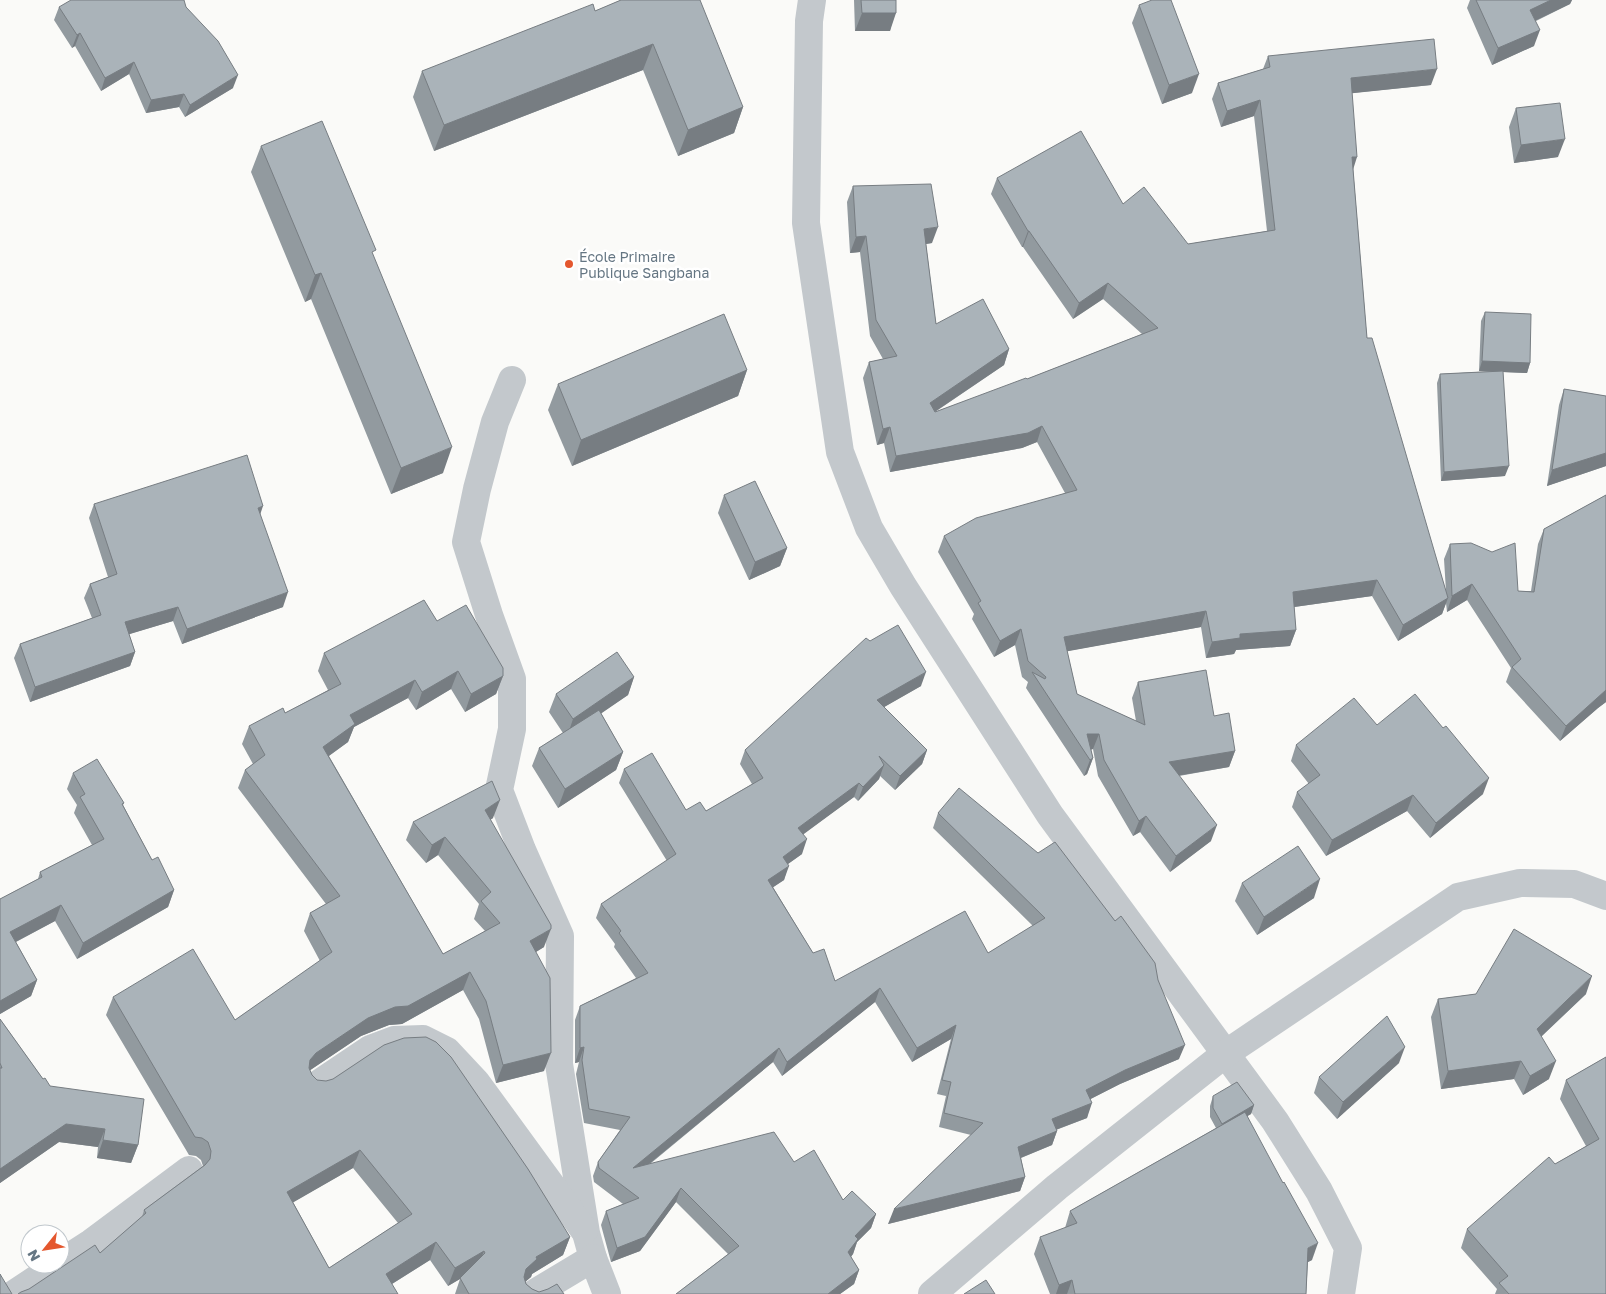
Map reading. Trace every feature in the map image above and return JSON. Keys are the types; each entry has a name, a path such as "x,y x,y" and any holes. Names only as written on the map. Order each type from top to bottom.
{"street":[{"path":"812,0 809,21 806,223 840,452 869,528 903,586 1050,815 1275,1121 1319,1191 1348,1248 1341,1294"},
{"path":"512,380 495,422 477,488 466,542 512,679 512,729 499,790 522,850 560,936 560,1064 589,1246 607,1294"},
{"path":"932,1294 1057,1187 1225,1054 1458,897 1520,884 1574,884 1606,896"},
{"path":"318,1084 370,1049 394,1040 423,1039 447,1051 476,1082 589,1246"},
{"path":"70,1257 189,1170"},
{"path":"533,1294 589,1246"},
{"path":"14,1294 45,1274"}],"building":[{"path":"71,0 184,0 186,7 218,41 238,75 190,105 184,94 151,100 134,62 105,78 80,33 77,35 59,7"},
{"path":"621,0 700,0 743,107 688,130 653,44 444,125 422,71 593,4 595,11"},
{"path":"861,0 896,0 896,13 862,13"},
{"path":"1152,0 1171,0 1199,74 1169,85 1139,5"},
{"path":"1476,0 1551,0 1530,10 1540,30 1498,48"},
{"path":"1434,39 1437,69 1351,78 1357,157 1352,157 1367,338 1372,338 1448,598 1403,625 1377,580 1293,592 1296,630 1240,634 1240,638 1212,642 1206,611 1064,637 1077,694 1145,725 1138,682 1206,670 1214,716 1229,713 1235,751 1169,762 1217,825 1176,856 1146,816 1139,821 1104,760 1099,734 1087,734 1093,758 1090,760 1032,672 1045,679 1046,677 1028,661 1021,629 1000,641 978,603 981,601 944,536 976,518 1077,490 1042,426 1028,433 896,456 890,427 883,429 869,362 897,356 876,320 866,236 856,237 853,186 931,184 938,227 924,229 936,324 983,299 1009,349 930,403 935,412 1027,379 1158,328 1108,283 1079,303 1028,231 997,178 1081,131 1123,204 1144,187 1188,244 1275,230 1260,100 1227,111 1218,83 1270,67 1268,56"},
{"path":"1560,103 1565,139 1521,145 1516,108"},
{"path":"322,121 376,250 372,252 452,447 401,468 321,273 315,275 261,146"},
{"path":"1485,312 1531,314 1530,363 1482,361"},
{"path":"724,314 747,370 581,440 558,384"},
{"path":"1503,371 1509,466 1444,472 1440,374"},
{"path":"1564,389 1606,396 1606,453 1552,470"},
{"path":"247,455 263,506 258,508 288,592 187,629 178,607 125,622 135,652 35,687 20,644 101,615 90,584 117,574 94,504"},
{"path":"755,481 787,548 755,562 724,495"},
{"path":"1606,495 1606,690 1566,726 1512,667 1521,659 1472,584 1452,596 1450,544 1471,543 1492,552 1515,543 1518,591 1534,592 1544,529"},
{"path":"424,600 437,621 466,605 503,668 503,676 471,694 458,671 422,692 415,680 350,715 355,724 323,747 443,954 500,923 481,901 491,892 445,837 432,845 413,822 492,781 500,800 485,810 551,925 551,929 530,941 550,978 551,1053 503,1065 486,1001 470,972 408,1006 395,1007 368,1018 316,1053 310,1060 309,1068 317,1080 326,1081 333,1079 384,1045 404,1038 426,1037 436,1042 451,1057 528,1169 570,1237 536,1257 537,1259 526,1269 524,1277 526,1284 539,1292 557,1284 564,1294 469,1294 460,1278 485,1253 484,1251 455,1268 436,1242 386,1274 398,1294 18,1294 52,1274 70,1274 70,1262 95,1245 100,1253 146,1213 144,1210 205,1165 210,1159 211,1151 208,1142 202,1138 195,1137 113,997 193,949 235,1020 332,952 310,913 340,896 245,770 265,755 249,726 283,708 285,713 341,684 324,653","holes":["360,1150 412,1214 329,1268 287,1192"]},
{"path":"898,625 926,672 877,700 927,750 900,776 879,756 884,765 863,787 859,783 798,828 807,839 783,857 789,866 768,880 813,953 824,949 835,981 965,911 988,953 1045,918 938,813 959,788 1038,853 1055,842 1115,921 1121,916 1155,963 1158,980 1185,1045 1125,1070 1086,1090 1092,1103 1052,1119 1057,1131 1018,1147 1025,1177 894,1209 983,1123 944,1113 951,1082 942,1080 956,1025 917,1048 880,988 787,1062 779,1048 633,1168 774,1132 794,1162 814,1150 843,1200 852,1191 876,1214 855,1236 858,1239 848,1252 859,1270 828,1294 676,1294 739,1246 681,1188 645,1237 617,1248 606,1211 639,1198 599,1168 598,1162 630,1117 589,1109 582,1060 584,1047 580,1048 580,1006 648,973 601,904 676,854 624,769 652,753 686,810 700,802 706,811 763,778 745,750 866,638 870,641"},
{"path":"617,652 634,677 573,719 556,694"},
{"path":"1415,694 1443,728 1446,726 1489,778 1436,823 1413,795 1332,840 1297,792 1320,775 1296,745 1354,698 1377,725"},
{"path":"599,710 623,752 565,789 539,748"},
{"path":"97,759 124,803 122,804 152,860 158,857 174,890 83,943 61,905 10,932 37,980 0,1001 0,899 42,877 40,872 104,839 80,797 85,794 73,773"},
{"path":"1298,846 1320,879 1264,917 1242,883"},
{"path":"1514,929 1592,976 1537,1029 1556,1061 1530,1076 1521,1061 1448,1071 1438,999 1476,994"},
{"path":"1387,1016 1405,1047 1343,1102 1319,1077"},
{"path":"0,1019 50,1086 144,1099 138,1145 103,1140 105,1129 66,1124 0,1169 0,1068 2,1068 0,1063"},
{"path":"1606,1057 1606,1294 1509,1294 1499,1283 1508,1276 1467,1229 1549,1157 1555,1164 1599,1139 1566,1080"},
{"path":"1237,1082 1254,1105 1222,1124 1213,1108 1213,1096"},
{"path":"1245,1112 1318,1243 1308,1248 1306,1294 1075,1294 1072,1280 1059,1285 1040,1237 1077,1223 1070,1211"},
{"path":"0,1274 12,1294 0,1294"},
{"path":"986,1280 995,1294 964,1294"}],"place":[{"name":"École Primaire Publique Sangbana","path":"569,264"}]}
